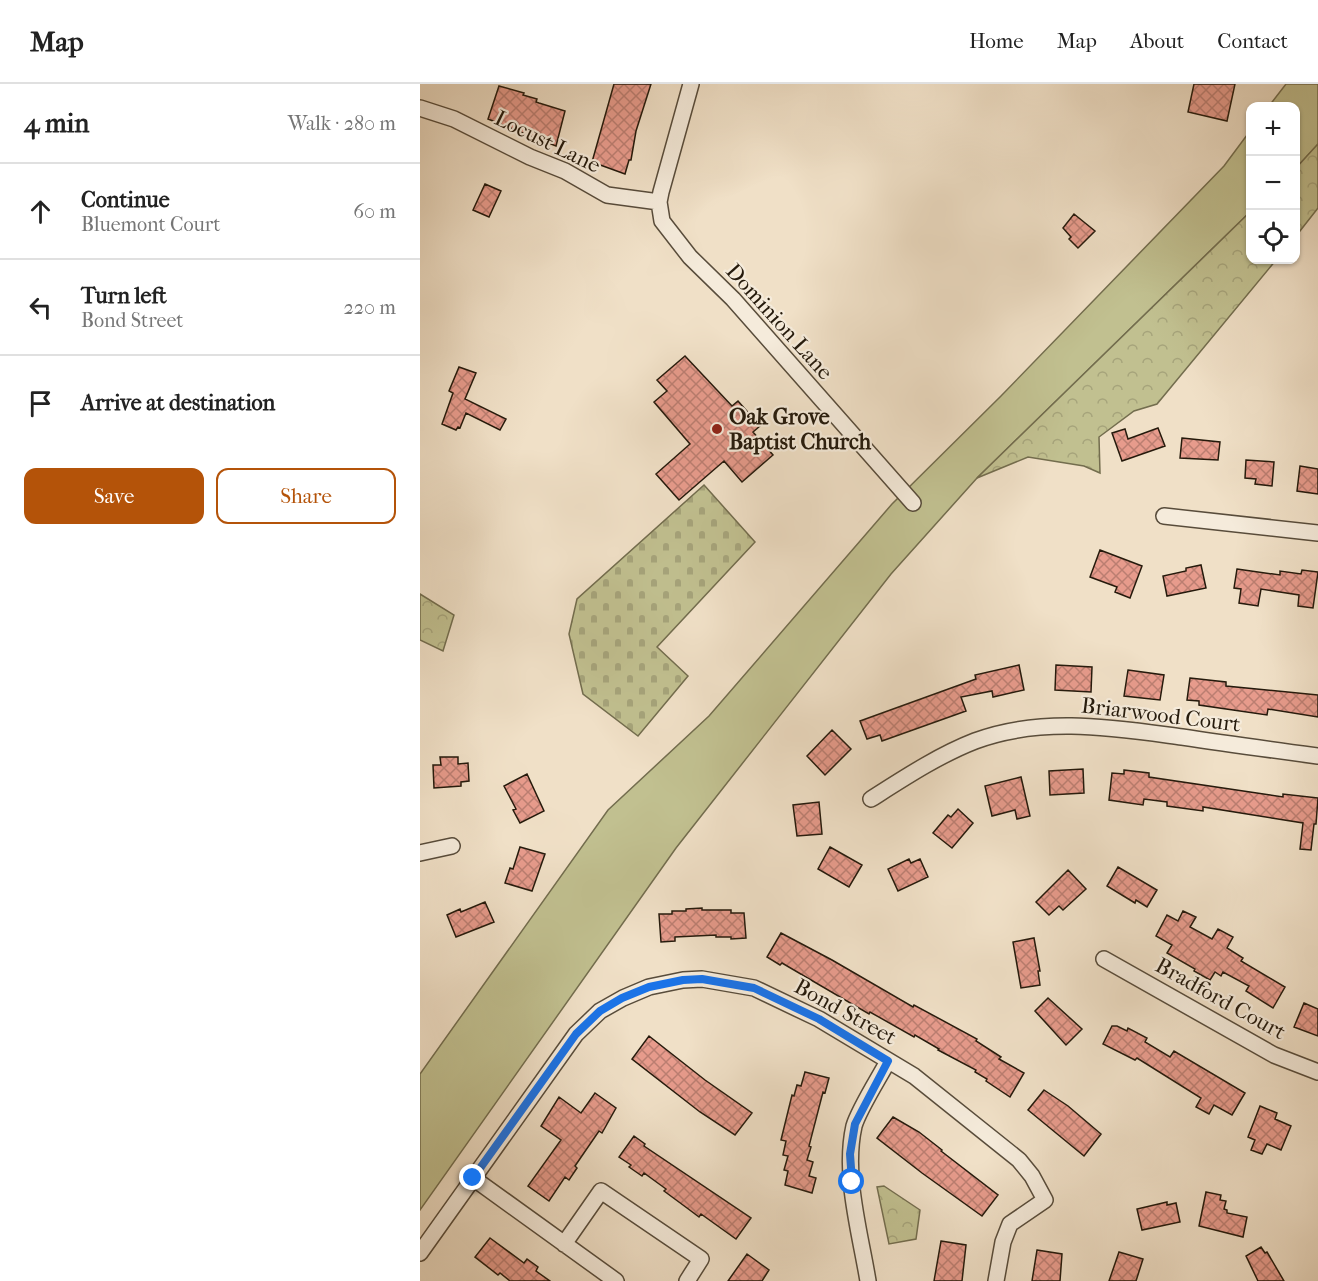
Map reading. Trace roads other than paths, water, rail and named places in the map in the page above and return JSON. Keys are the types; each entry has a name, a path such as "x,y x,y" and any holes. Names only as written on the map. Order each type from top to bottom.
{"street":[{"path":"659,202 691,84"},
{"name":"Locust Lane","path":"420,108 454,119 530,157 565,171 607,195 659,202"},
{"name":"Dominion Lane","path":"659,202 662,221 690,257 733,299 913,503"},
{"path":"1164,516 1318,532"},
{"name":"Briarwood Court","path":"872,799 913,772 975,741 1022,729 1070,725 1111,727 1318,756"},
{"path":"420,853 452,846"},
{"name":"Bradford Court","path":"1104,959 1274,1056 1318,1072"},
{"name":"Bond Street","path":"420,1253 576,1034 600,1011 622,998 649,987 683,980 702,979 754,988 819,1019 914,1076 1019,1160 1032,1176 1045,1200 1010,1224 1003,1242 996,1281"},
{"path":"868,1281 852,1182 850,1154 855,1124 888,1061"},
{"path":"473,1178 616,1281"},
{"path":"564,1244 601,1191 701,1259 687,1281"}],"place":[{"name":"Oak Grove Baptist Church","path":"717,429"}]}
